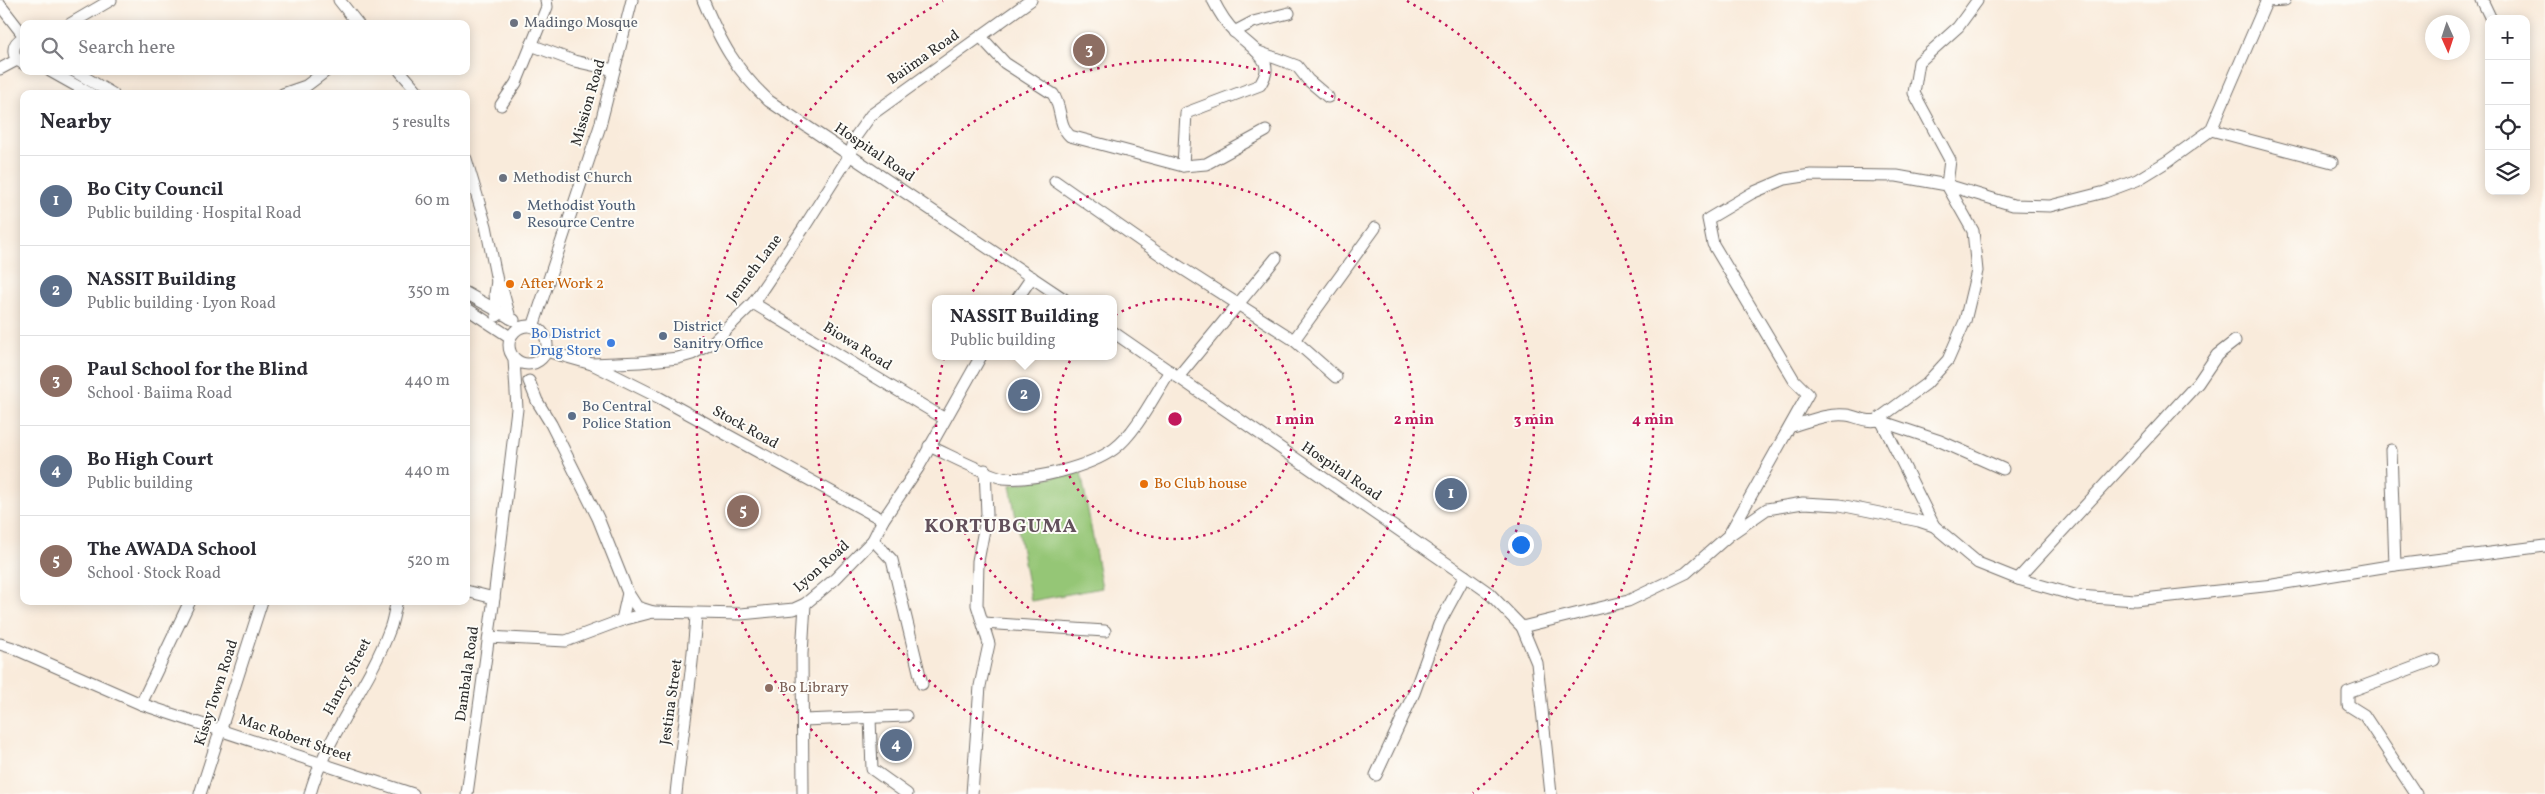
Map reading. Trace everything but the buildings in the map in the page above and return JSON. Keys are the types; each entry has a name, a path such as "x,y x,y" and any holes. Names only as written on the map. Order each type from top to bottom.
{"street":[{"path":"77,20 111,0"},
{"path":"339,0 355,20"},
{"path":"501,105 516,83 547,7 546,0"},
{"name":"Mission Road","path":"530,327 600,126 632,0"},
{"name":"Hospital Road","path":"703,0 720,42 746,80 769,101 1058,295"},
{"name":"Baiima Road","path":"850,154 856,136 871,115 1031,0"},
{"path":"1183,166 1186,113 1260,85 1266,75 1265,64 1256,51 1234,32 1222,18 1213,0"},
{"path":"1728,536 1792,426 1808,394 1794,380 1713,244 1708,219 1752,193 1785,179 1811,175 1897,176 1947,185 2013,205 2050,206 2105,192 2137,180 2168,161 2211,130 2267,0 2285,0"},
{"path":"2482,0 2489,15"},
{"path":"1880,422 1926,384 1948,360 1965,321 1976,271 1974,231 1947,185 1950,160 1914,93 1916,68 1919,62 1958,27 1977,1"},
{"path":"0,5 20,32"},
{"path":"1234,32 1253,22 1289,13"},
{"path":"981,37 1005,63 1053,94 1058,102 1064,131 1070,136 1183,166 1206,164 1266,131"},
{"path":"0,68 20,62 14,54 14,46 20,41"},
{"path":"531,45 574,61 614,70"},
{"path":"1256,51 1297,66 1308,80 1328,97"},
{"path":"57,75 84,90"},
{"path":"81,75 106,90"},
{"path":"294,90 306,86 321,75"},
{"path":"403,75 417,90"},
{"path":"2211,130 2332,162"},
{"name":"Jenneh Lane","path":"592,364 640,362 692,354 712,344 753,303 804,229 850,154"},
{"path":"470,173 486,226 497,281 503,292 510,318"},
{"path":"1054,180 1158,253 1294,340 1336,377"},
{"path":"1294,340 1375,228"},
{"path":"929,446 1002,478 1044,475 1085,463 1114,449 1174,374 1238,304 1276,258"},
{"path":"1020,295 1032,277"},
{"path":"470,295 496,311 544,335 546,351 535,363 525,364 514,358 508,346 506,333 496,311 494,294 497,281"},
{"name":"Biowa Road","path":"753,303 945,419"},
{"path":"470,310 506,333"},
{"path":"506,333 530,327"},
{"name":"Hospital Road","path":"1117,335 1465,576 1488,593 1522,627"},
{"path":"2018,579 2198,383 2217,355 2234,342"},
{"path":"546,351 592,364"},
{"name":"Dambala Road","path":"467,794 489,637 517,409 514,358"},
{"name":"Lyon Road","path":"489,637 566,641 622,620 653,612 741,614 794,609 805,604 835,579 873,540 883,520 918,468 979,360"},
{"name":"Dambala Road","path":"517,409 535,363"},
{"name":"Stock Road","path":"592,364 658,397 883,520"},
{"path":"529,381 537,401 551,424 598,518 628,592 637,607 653,612"},
{"path":"1792,426 1817,418 1845,415 1871,422 1880,422 1940,441 2003,470"},
{"path":"1880,422 1934,526"},
{"path":"2391,450 2394,565"},
{"path":"972,794 980,686 989,644 977,605 978,561 987,514 985,470"},
{"path":"1551,794 1537,663 1522,627 1628,601 1686,573 1728,536 1767,510 1803,504 1840,505 1919,521 1934,526 1978,563 2018,579 2078,596 2135,600 2273,585 2394,565 2545,546"},
{"path":"873,540 892,560 922,684"},
{"path":"1376,775 1414,693 1439,624 1465,576"},
{"path":"470,592 494,598"},
{"path":"622,620 628,592"},
{"path":"804,792 802,654 805,604"},
{"path":"141,704 188,605"},
{"name":"Kissy Town Road","path":"200,794 261,605"},
{"name":"Hancy Street","path":"310,794 320,764 390,631 396,605"},
{"name":"Jestina Street","path":"676,794 682,734 693,670 696,614"},
{"path":"984,623 1105,631"},
{"name":"Mac Robert Street","path":"0,644 141,704 413,794"},
{"path":"2416,794 2364,715 2348,705 2348,692 2434,660"},
{"path":"803,720 906,716"},
{"path":"870,718 872,769 907,794"}],"green space":[{"path":"1081,472 1102,588 1031,601 1010,485"}],"place":[{"name":"Madingo Mosque","path":"514,23"},
{"name":"Paul School for the Blind","path":"1089,50"},
{"name":"Methodist Church","path":"503,178"},
{"name":"Methodist Youth Resource Centre","path":"517,215"},
{"name":"After Work 2","path":"510,284"},
{"name":"District Sanitry Office","path":"663,336"},
{"name":"Bo District Drug Store","path":"611,343"},
{"name":"NASSIT Building","path":"1024,395"},
{"name":"Bo Central Police Station","path":"572,416"},
{"name":"Bo Club house","path":"1144,484"},
{"name":"Bo City Council","path":"1451,494"},
{"name":"The AWADA School","path":"743,511"},
{"name":"Bo Library","path":"769,688"},
{"name":"Bo High Court","path":"896,745"}],"district":[{"name":"KORTUBGUMA","path":"1001,527"}]}
